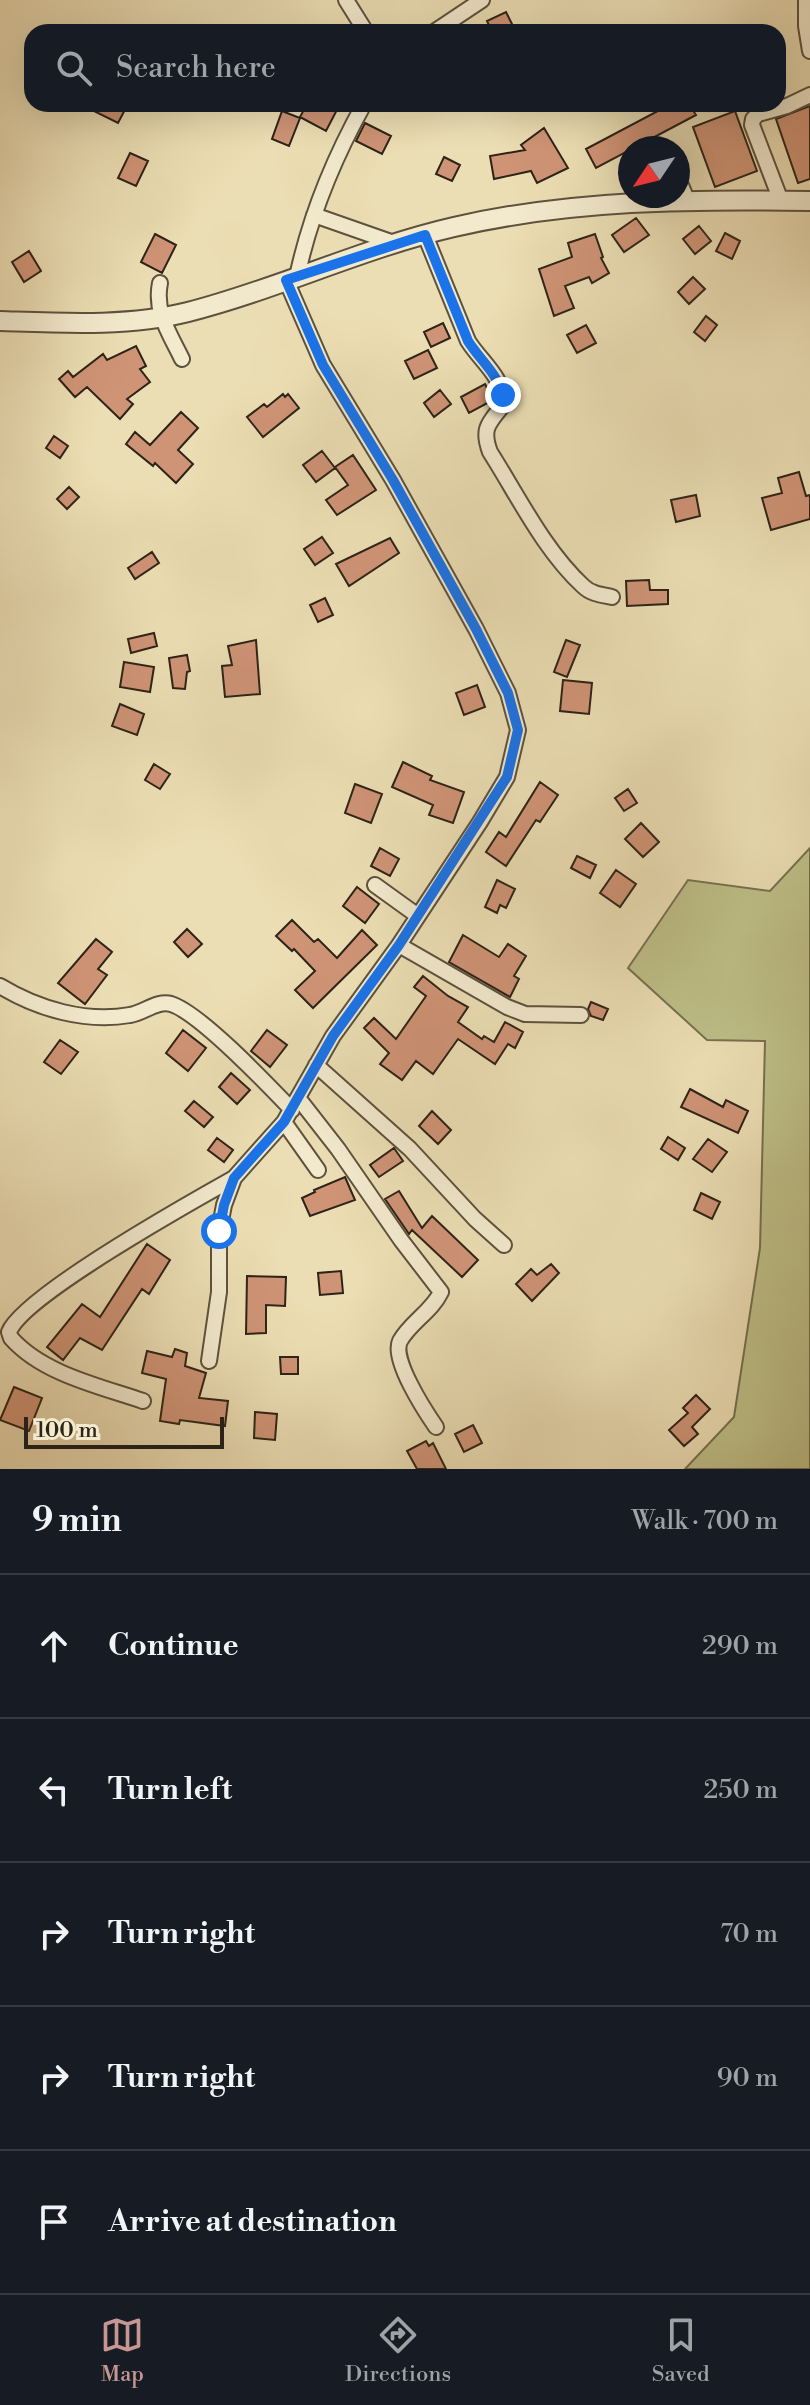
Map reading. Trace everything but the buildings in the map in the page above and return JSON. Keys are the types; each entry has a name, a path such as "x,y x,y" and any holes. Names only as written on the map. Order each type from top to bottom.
{"street":[{"path":"346,0 361,24"},
{"path":"446,24 482,0"},
{"path":"806,0 810,51"},
{"path":"786,106 810,95"},
{"path":"143,1401 82,1381 47,1365 17,1344 9,1332 12,1325 83,1270 234,1178 292,1110 333,1036 399,945 507,777 518,730 508,693 476,629 393,480 323,365 292,279 344,140 360,112"},
{"path":"765,112 758,114 752,125 781,201"},
{"path":"690,200 810,201"},
{"path":"0,321 85,323 184,313 394,243 455,226 618,203"},
{"path":"314,215 394,243"},
{"path":"425,235 468,341 478,357 493,371 503,395 504,404 485,428 490,452 548,543 584,587 612,597"},
{"path":"160,283 161,316 182,359"},
{"path":"375,885 418,916"},
{"path":"399,945 465,985 525,1014 581,1015"},
{"path":"0,986 28,1002 67,1013 111,1019 137,1014 162,1003 173,1005 221,1041 292,1110 338,1149 401,1240 439,1287 440,1296 399,1342 404,1369 436,1427"},
{"path":"316,1065 410,1149 475,1219 504,1245"},
{"path":"292,1110 318,1170"},
{"path":"209,1361 219,1292 219,1231 234,1178"}],"green space":[{"path":"810,848 810,1469 685,1469 734,1417 760,1248 765,1041 707,1040 628,968 688,880 770,891"}],"route":[{"path":"219,1231 234,1178 284,1122 333,1036 399,945 507,777 518,730 508,693 476,629 393,480 337,391 286,280 425,235 468,341 478,357 493,371 503,395"}]}
